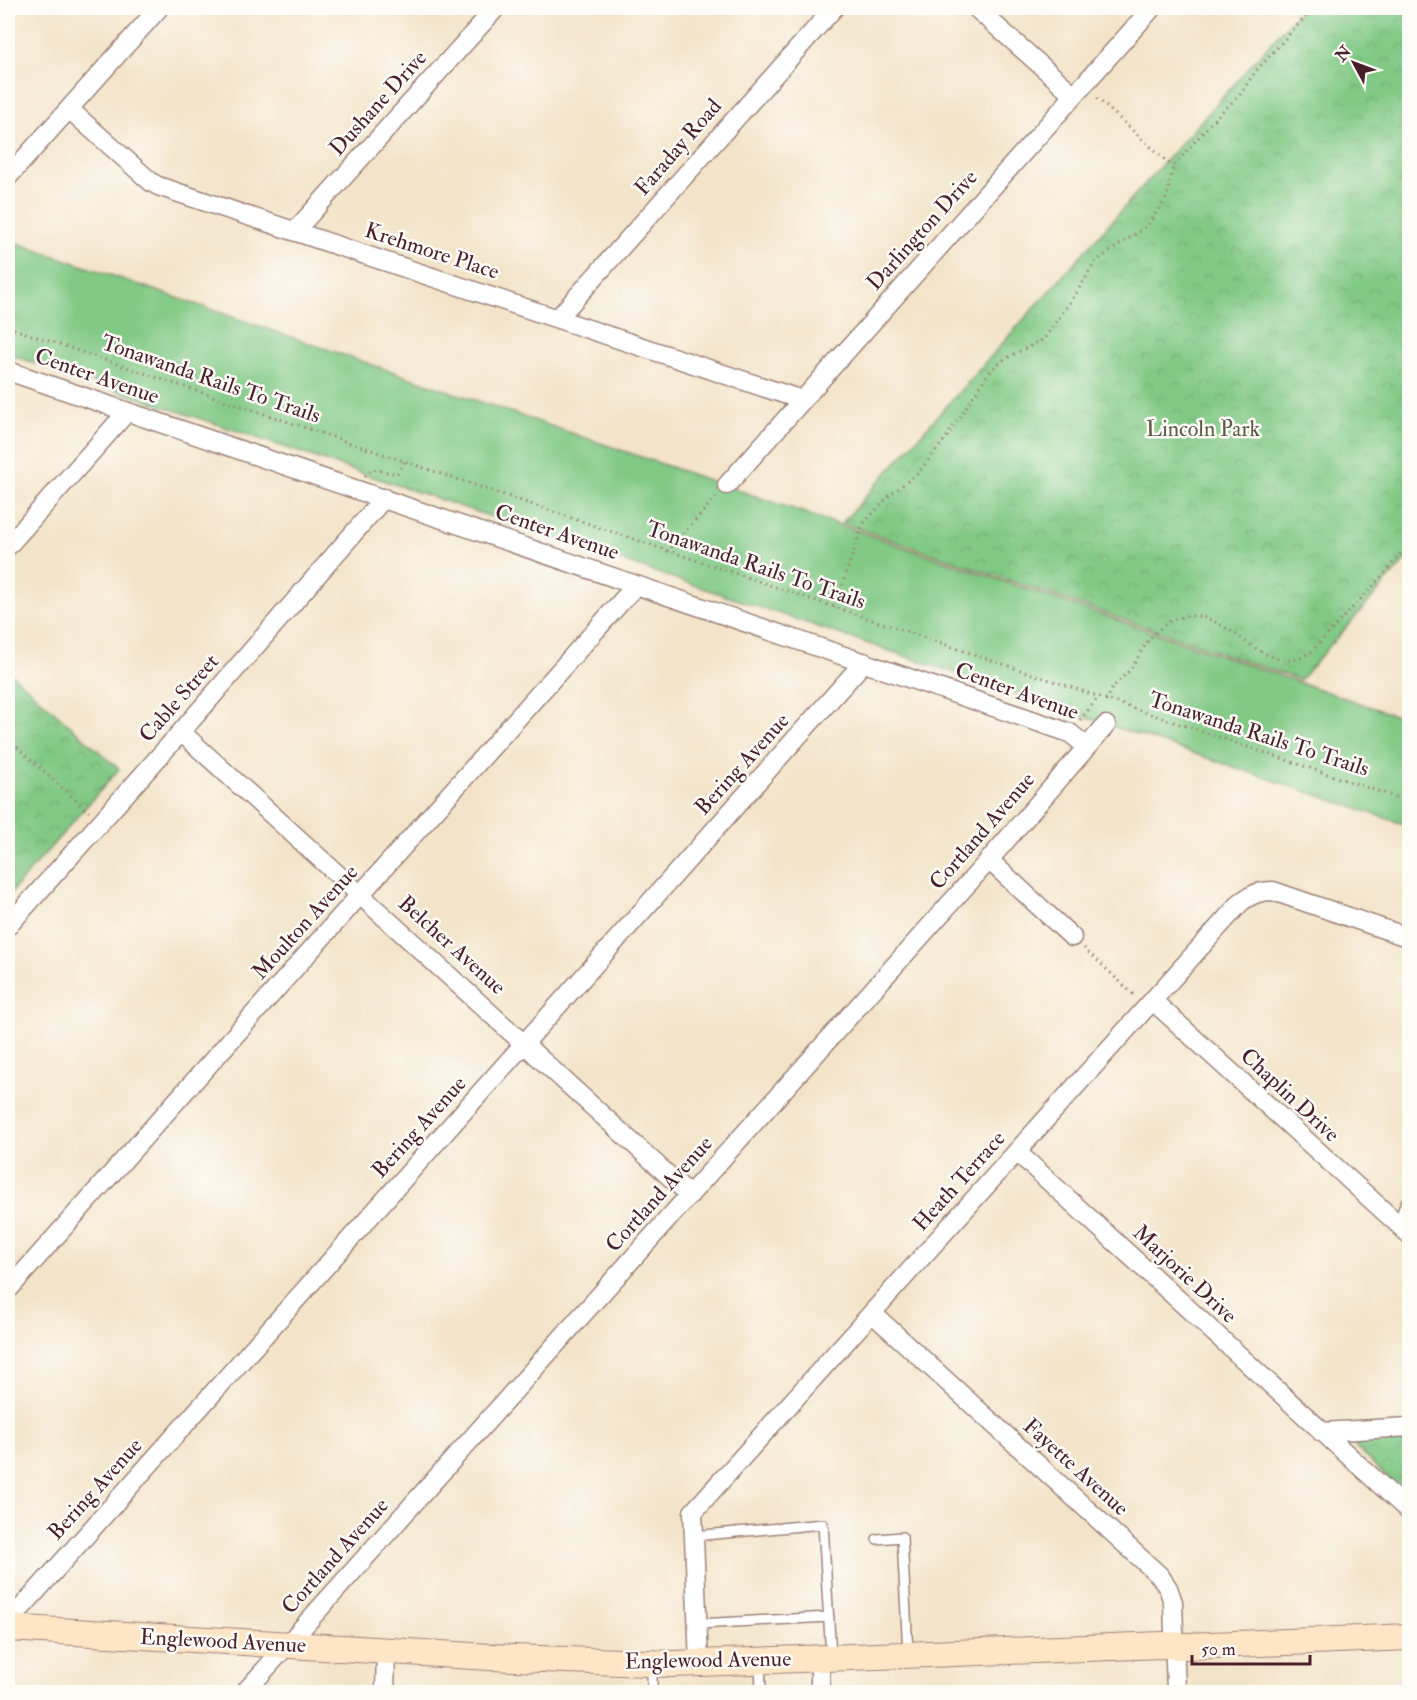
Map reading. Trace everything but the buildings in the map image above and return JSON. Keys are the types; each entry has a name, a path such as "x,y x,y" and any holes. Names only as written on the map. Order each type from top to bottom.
{"street":[{"path":"8,177 159,8"},
{"name":"Dushane Drive","path":"295,231 496,8"},
{"name":"Faraday Road","path":"558,318 834,8"},
{"path":"976,8 1074,95"},
{"name":"Darlington Drive","path":"727,485 1152,8"},
{"name":"Krehmore Place","path":"69,109 158,186 802,400"},
{"name":"Center Avenue","path":"8,371 1070,733 1087,747"},
{"path":"8,546 127,412"},
{"name":"Cable Street","path":"8,926 181,732 384,498"},
{"name":"Moulton Avenue","path":"8,1290 636,585"},
{"name":"Bering Avenue","path":"8,1623 864,662"},
{"name":"Cortland Avenue","path":"245,1692 989,860 1106,725"},
{"name":"Belcher Avenue","path":"181,732 690,1195"},
{"path":"989,860 1072,937"},
{"name":"Heath Terrace","path":"699,1664 693,1512 1241,902 1262,891 1273,891 1410,938"},
{"name":"Chaplin Drive","path":"1150,1004 1405,1227"},
{"name":"Marjorie Drive","path":"1017,1152 1410,1512"},
{"path":"1405,1227 1410,1204"},
{"name":"Fayette Avenue","path":"872,1313 1160,1576 1173,1602 1176,1692"},
{"path":"1321,1432 1410,1427"},
{"name":"Englewood Avenue","path":"8,1628 490,1657 699,1664 1410,1637"},
{"path":"385,1692 386,1650"},
{"path":"820,1692 825,1658"}],"lane":[{"path":"694,1536 823,1524 829,1617 825,1658"},
{"path":"877,1539 902,1537 908,1655"},
{"path":"698,1623 829,1617"},
{"path":"760,1661 761,1692"},
{"path":"652,1663 652,1692"}],"path":[{"path":"834,608 863,524 890,495 918,473 946,438 987,375 1001,361 1044,339 1096,261 1147,226 1167,196 1173,167 1216,117 1239,96 1255,72 1313,8"},
{"path":"1097,98 1173,167"},
{"name":"Tonawanda Rails To Trails","path":"8,327 1106,701 1410,802"},
{"path":"363,482 372,469 397,474 404,462"},
{"path":"667,552 727,485"},
{"path":"1106,701 1114,686 1131,668 1155,633 1166,624 1185,617 1203,617 1216,622 1271,657 1296,660 1303,658 1385,573 1410,541"},
{"path":"1076,725 1098,698"},
{"path":"8,739 91,813"},
{"path":"1072,937 1150,1004"}],"green space":[{"name":"Lincoln Park","path":"1302,8 1409,8 1410,555 1300,680 842,523"},
{"path":"8,240 1409,720 1409,826 8,354"},
{"path":"8,671 119,769 8,896"},
{"path":"1402,1437 1405,1445 1406,1491 1399,1489 1354,1445 1357,1439"}]}
